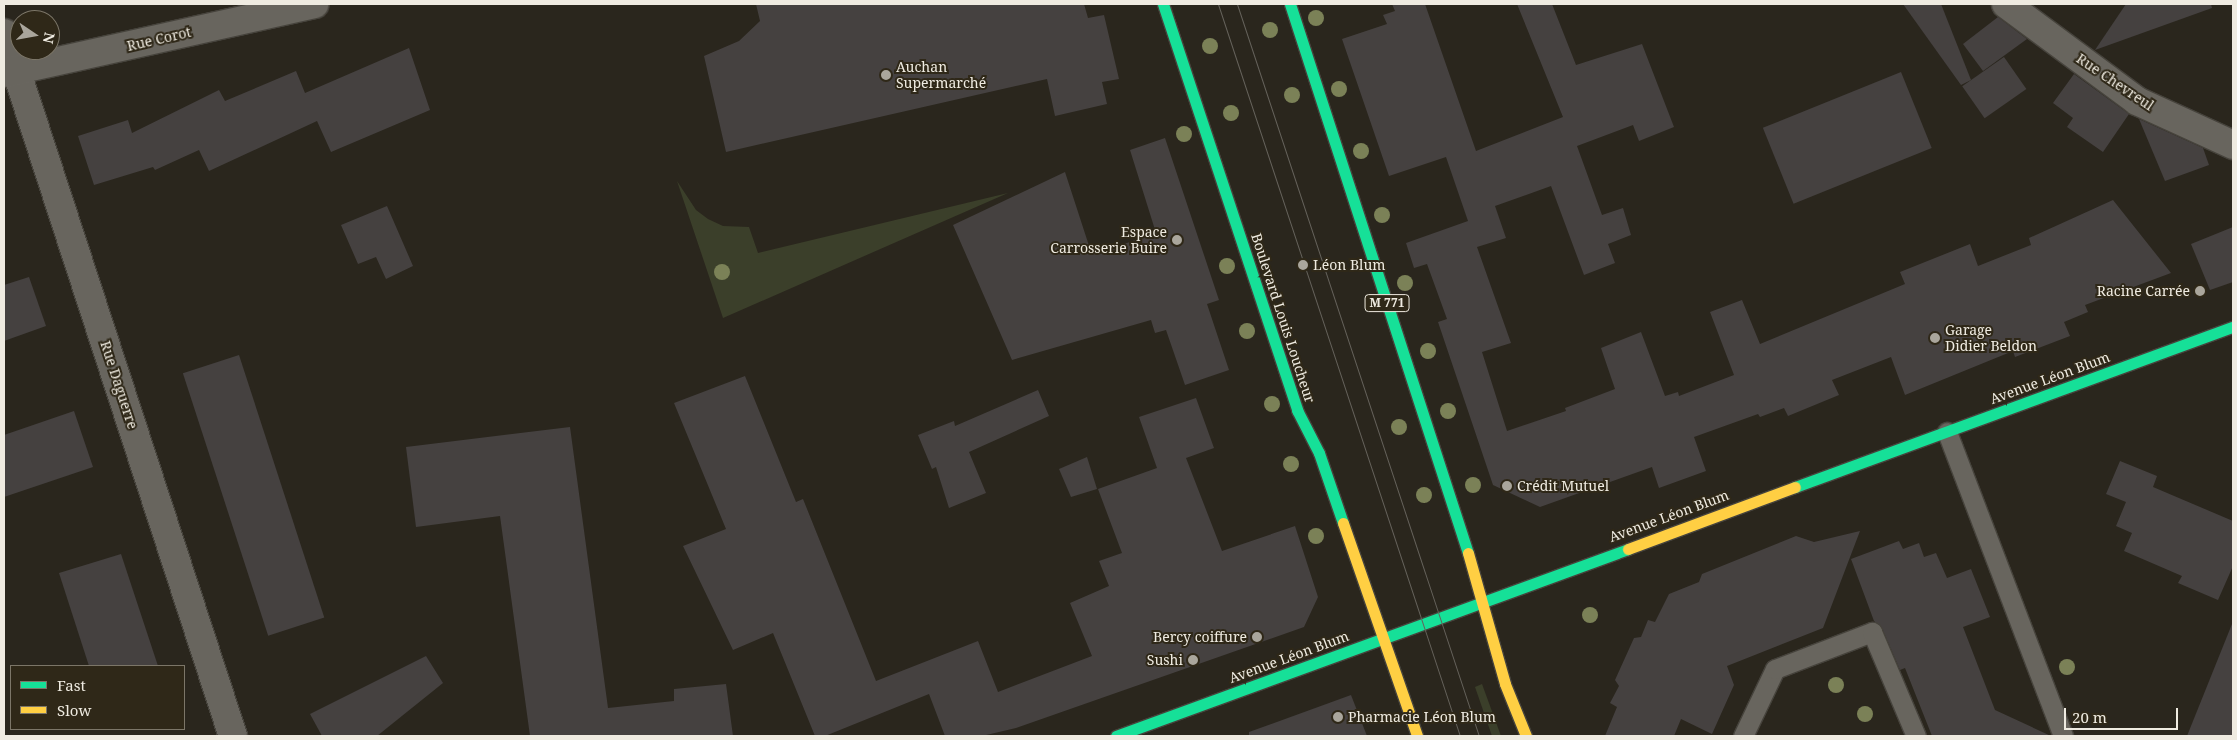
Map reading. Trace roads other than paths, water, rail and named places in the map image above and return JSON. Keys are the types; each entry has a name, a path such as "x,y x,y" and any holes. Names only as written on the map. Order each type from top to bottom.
{"main road":[{"name":"Boulevard Louis Loucheur","path":"1163,4 1298,410 1319,453 1417,736"},
{"name":"M 771","path":"1290,4 1484,601 1505,684 1526,736"},
{"name":"Avenue Léon Blum","path":"1116,736 2233,327"}],"street":[{"name":"Rue Corot","path":"10,72 278,8 314,4"},
{"name":"Rue Chevreul","path":"2006,4 2138,101 2233,145"},
{"name":"Rue Daguerre","path":"4,33 10,72 234,736"}],"lane":[{"path":"1947,432 2064,736"},
{"path":"1743,736 1774,669 1872,632 1916,736"}],"tram line":[{"path":"1218,4 1460,736"},
{"path":"1237,4 1479,736"}],"place":[{"name":"Auchan Supermarché","path":"886,75"},
{"name":"Espace Carrosserie Buire","path":"1177,240"},
{"name":"Léon Blum","path":"1303,265"},
{"name":"Racine Carrée","path":"2200,291"},
{"name":"Garage Didier Beldon","path":"1935,338"},
{"name":"Crédit Mutuel","path":"1507,486"},
{"name":"Bercy coiffure","path":"1257,637"},
{"name":"Sushi","path":"1193,660"},
{"name":"Pharmacie Léon Blum","path":"1338,717"}]}
